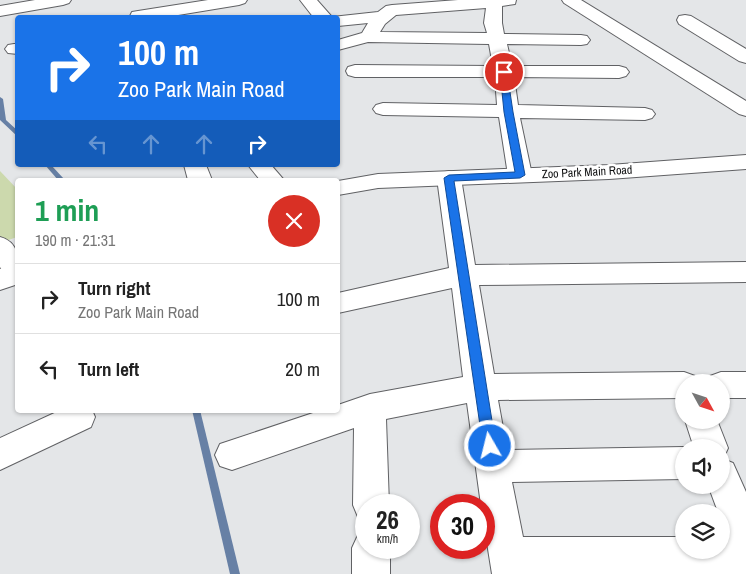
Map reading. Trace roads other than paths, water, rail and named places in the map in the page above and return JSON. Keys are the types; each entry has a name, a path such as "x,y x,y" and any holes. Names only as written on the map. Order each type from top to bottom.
{"street":[{"path":"0,11 63,0"},
{"path":"137,11 238,0"},
{"path":"308,0 321,15"},
{"path":"570,0 746,110"},
{"path":"340,21 385,12 499,1 495,31 504,72 508,112 520,175"},
{"path":"385,12 495,31 581,40"},
{"path":"368,37 385,12"},
{"path":"685,20 746,57"},
{"path":"340,44 368,37 495,31"},
{"path":"356,71 619,72"},
{"path":"383,109 645,114"},
{"name":"Zoo Park Main Road","path":"340,188 378,181 609,172 746,162"},
{"path":"260,167 270,178"},
{"path":"449,178 492,466 510,565 746,556"},
{"path":"0,246 15,268"},
{"path":"340,303 464,275 746,272"},
{"path":"0,280 15,274"},
{"path":"730,385 746,385"},
{"path":"232,455 370,408 481,387 675,386"},
{"path":"370,408 371,494"},
{"path":"0,455 79,417"},
{"path":"492,466 675,463"},
{"path":"729,494 746,538"},
{"path":"371,559 371,574"}],"waterway":[{"path":"0,99 3,120 15,132"},
{"path":"50,167 60,178"},
{"path":"197,413 235,574"}]}
